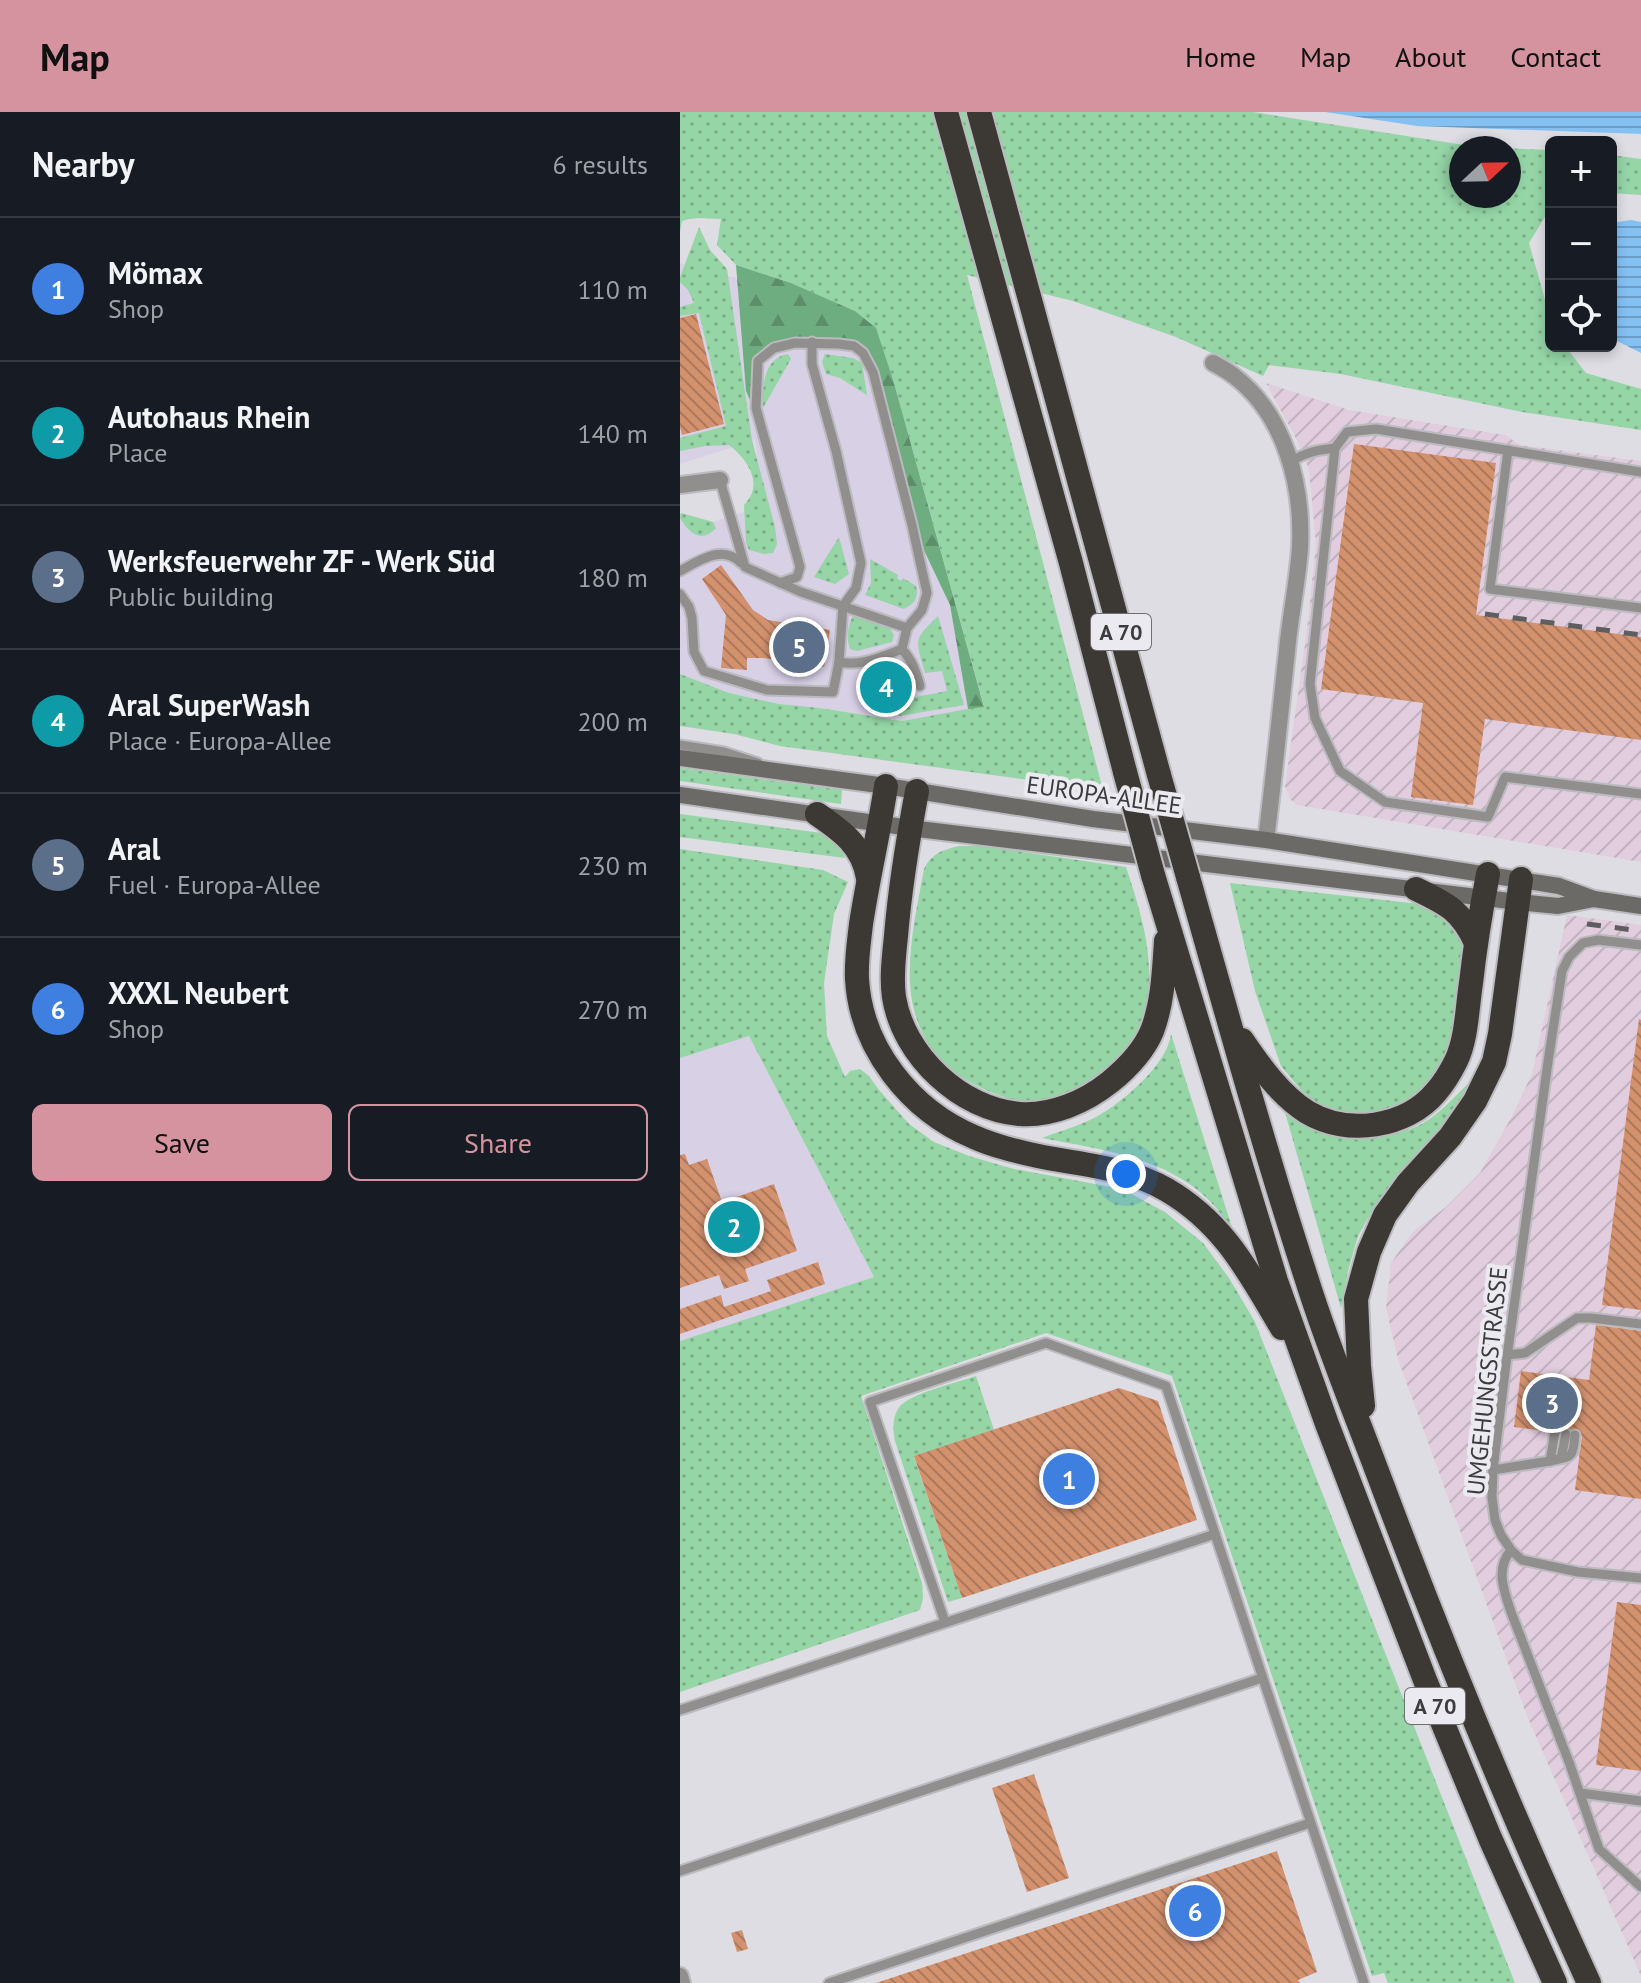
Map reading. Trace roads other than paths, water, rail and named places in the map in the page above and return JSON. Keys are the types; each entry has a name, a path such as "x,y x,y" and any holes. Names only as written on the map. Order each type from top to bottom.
{"highway":[{"name":"A 70","path":"946,112 1017,363 1153,875 1276,1281 1368,1535 1425,1680 1490,1838 1555,1983"},
{"name":"A 70","path":"979,112 1159,775 1306,1279 1448,1657 1505,1795 1589,1983"},
{"path":"886,786 857,952 857,978 866,1025 892,1073 929,1111 973,1137 1000,1147 1102,1166 1145,1179 1197,1210 1228,1242 1309,1371"},
{"path":"917,791 898,913 893,961 894,995 898,1013 915,1048 929,1065 966,1097 995,1109 1020,1114 1065,1107 1084,1099 1123,1072 1151,1033 1164,981 1167,922"},
{"path":"817,814 843,831 856,848 866,864 868,883"},
{"path":"1229,1020 1258,1064 1307,1112 1334,1123 1379,1125 1420,1106 1436,1092 1457,1060 1486,886"},
{"path":"1416,889 1457,912 1476,943"},
{"path":"1367,1445 1356,1299 1369,1252 1385,1215 1408,1183 1450,1137 1475,1101 1494,1062 1519,891"}],"street":[{"path":"1213,363 1234,376 1272,419 1291,462 1299,504 1300,548 1266,840"},
{"path":"680,485 720,480"},
{"name":"EUROPA-ALLEE","path":"680,758 886,786 1093,819 1266,840 1519,891"},
{"name":"EUROPA-ALLEE","path":"680,795 910,828 1416,889 1486,886 1519,891"},
{"path":"1519,891 1558,906 1594,899 1641,906"},
{"path":"680,1976 682,1983"}],"lane":[{"path":"680,594 689,607 694,652 704,671 767,690 833,692 837,681 843,606 856,588 861,563 836,451 812,364 812,342"},
{"path":"780,583 797,577 800,567 756,408 758,361 774,348 795,343 854,346 863,353 873,372 927,593 922,610 907,628 902,649"},
{"path":"1641,472 1376,429 1347,432 1335,448 1310,684 1315,718 1340,771 1385,802 1488,817 1505,777 1641,794"},
{"path":"1291,462 1302,454 1335,448"},
{"path":"1508,450 1490,589 1641,608"},
{"path":"720,480 745,567"},
{"path":"680,571 703,559 726,553 734,555 745,567 801,592 907,628"},
{"path":"839,662 847,664 872,659 902,649"},
{"path":"902,649 915,667 920,686"},
{"path":"680,745 724,752 772,770"},
{"name":"UMGEHUNGSSTRASSE","path":"1511,1550 1495,1520 1493,1470 1562,971 1569,957 1583,943 1598,940 1641,945"},
{"path":"1507,1355 1525,1353 1577,1318 1641,1324"},
{"path":"945,1622 870,1402 1046,1343 1166,1386 1364,1983"},
{"path":"1493,1470 1550,1461 1570,1456 1573,1453 1565,1434 1550,1461"},
{"path":"680,1710 1215,1534"},
{"path":"1641,1578 1578,1572 1522,1560 1511,1550 1501,1567 1511,1612 1599,1849 1641,1887"},
{"path":"680,1871 1262,1678"},
{"path":"1580,1793 1641,1801"},
{"path":"829,1983 1310,1823"}],"water":[{"path":"1325,112 1641,112 1641,134 1417,126"},
{"path":"1617,222 1641,222 1641,353 1617,341"}],"railway":[{"path":"1485,614 1641,635"},
{"path":"1587,924 1641,931"}],"place":[{"name":"Aral","path":"799,647"},
{"name":"Aral SuperWash","path":"886,687"},
{"name":"Autohaus Rhein","path":"734,1227"},
{"name":"Werksfeuerwehr ZF - Werk Süd","path":"1552,1403"},
{"name":"Mömax","path":"1069,1479"},
{"name":"XXXL Neubert","path":"1195,1911"}]}
